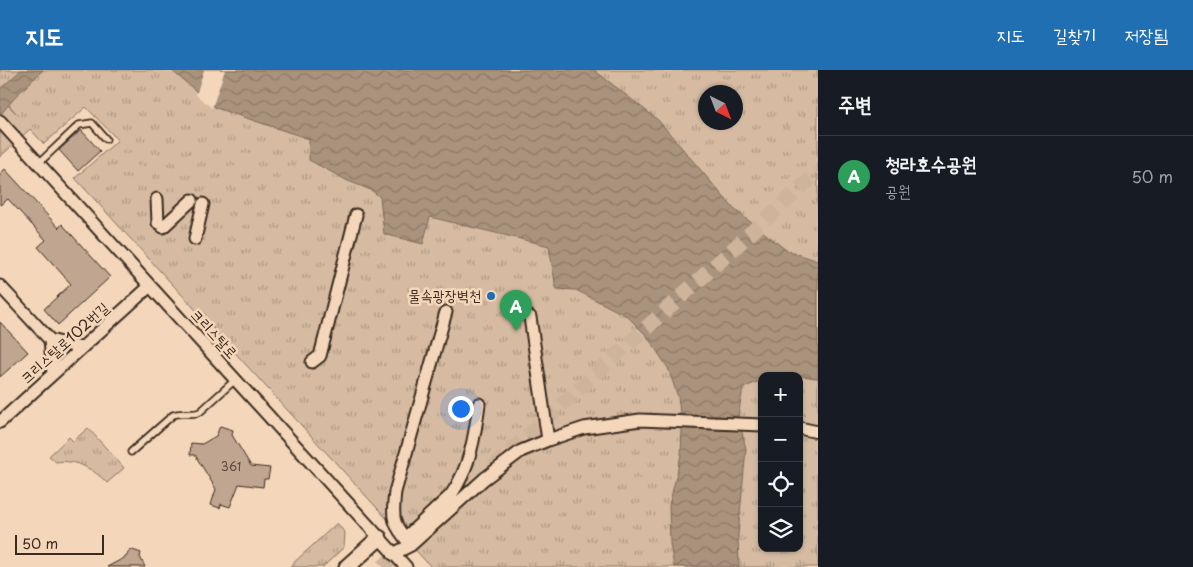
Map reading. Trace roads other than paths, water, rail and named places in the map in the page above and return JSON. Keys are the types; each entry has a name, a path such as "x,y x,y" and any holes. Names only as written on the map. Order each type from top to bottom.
{"street":[{"name":"크리스탈로","path":"0,121 406,567"},
{"path":"157,198 160,225 197,202 195,239"},
{"path":"312,362 320,356 356,215"},
{"name":"크리스탈로102번길","path":"0,286 50,340"},
{"name":"크리스탈로102번길","path":"0,422 150,286"},
{"path":"408,542 398,531 393,514 395,492 446,312"},
{"path":"530,317 548,440"},
{"path":"53,374 50,340 82,348"},
{"path":"408,542 456,488 471,451 478,404"},
{"path":"393,554 521,451 548,440 584,428 640,420 757,424"},
{"path":"803,429 818,432"},
{"path":"347,567 379,538"}],"lane":[{"path":"39,163 79,125 92,123 106,139"},
{"path":"131,452 174,415 200,412 235,380"}],"water":[{"path":"21,70 43,70 0,115 0,89"},
{"path":"171,70 594,70 658,120 734,209 786,250 818,261 818,378 803,376 803,372 758,372 758,382 743,388 738,416 746,449 738,535 739,567 674,567 670,544 669,506 681,455 682,429 678,397 668,368 647,336 627,316 576,290 556,289 549,246 430,217 423,244 384,234 380,197 371,190 348,181 309,160 309,139 216,108"}],"tunnel":[{"path":"493,467 818,172"},
{"path":"383,567 406,546"}],"place":[{"name":"물속광장벽천","path":"491,296"},
{"name":"청라호수공원","path":"516,331"}]}
